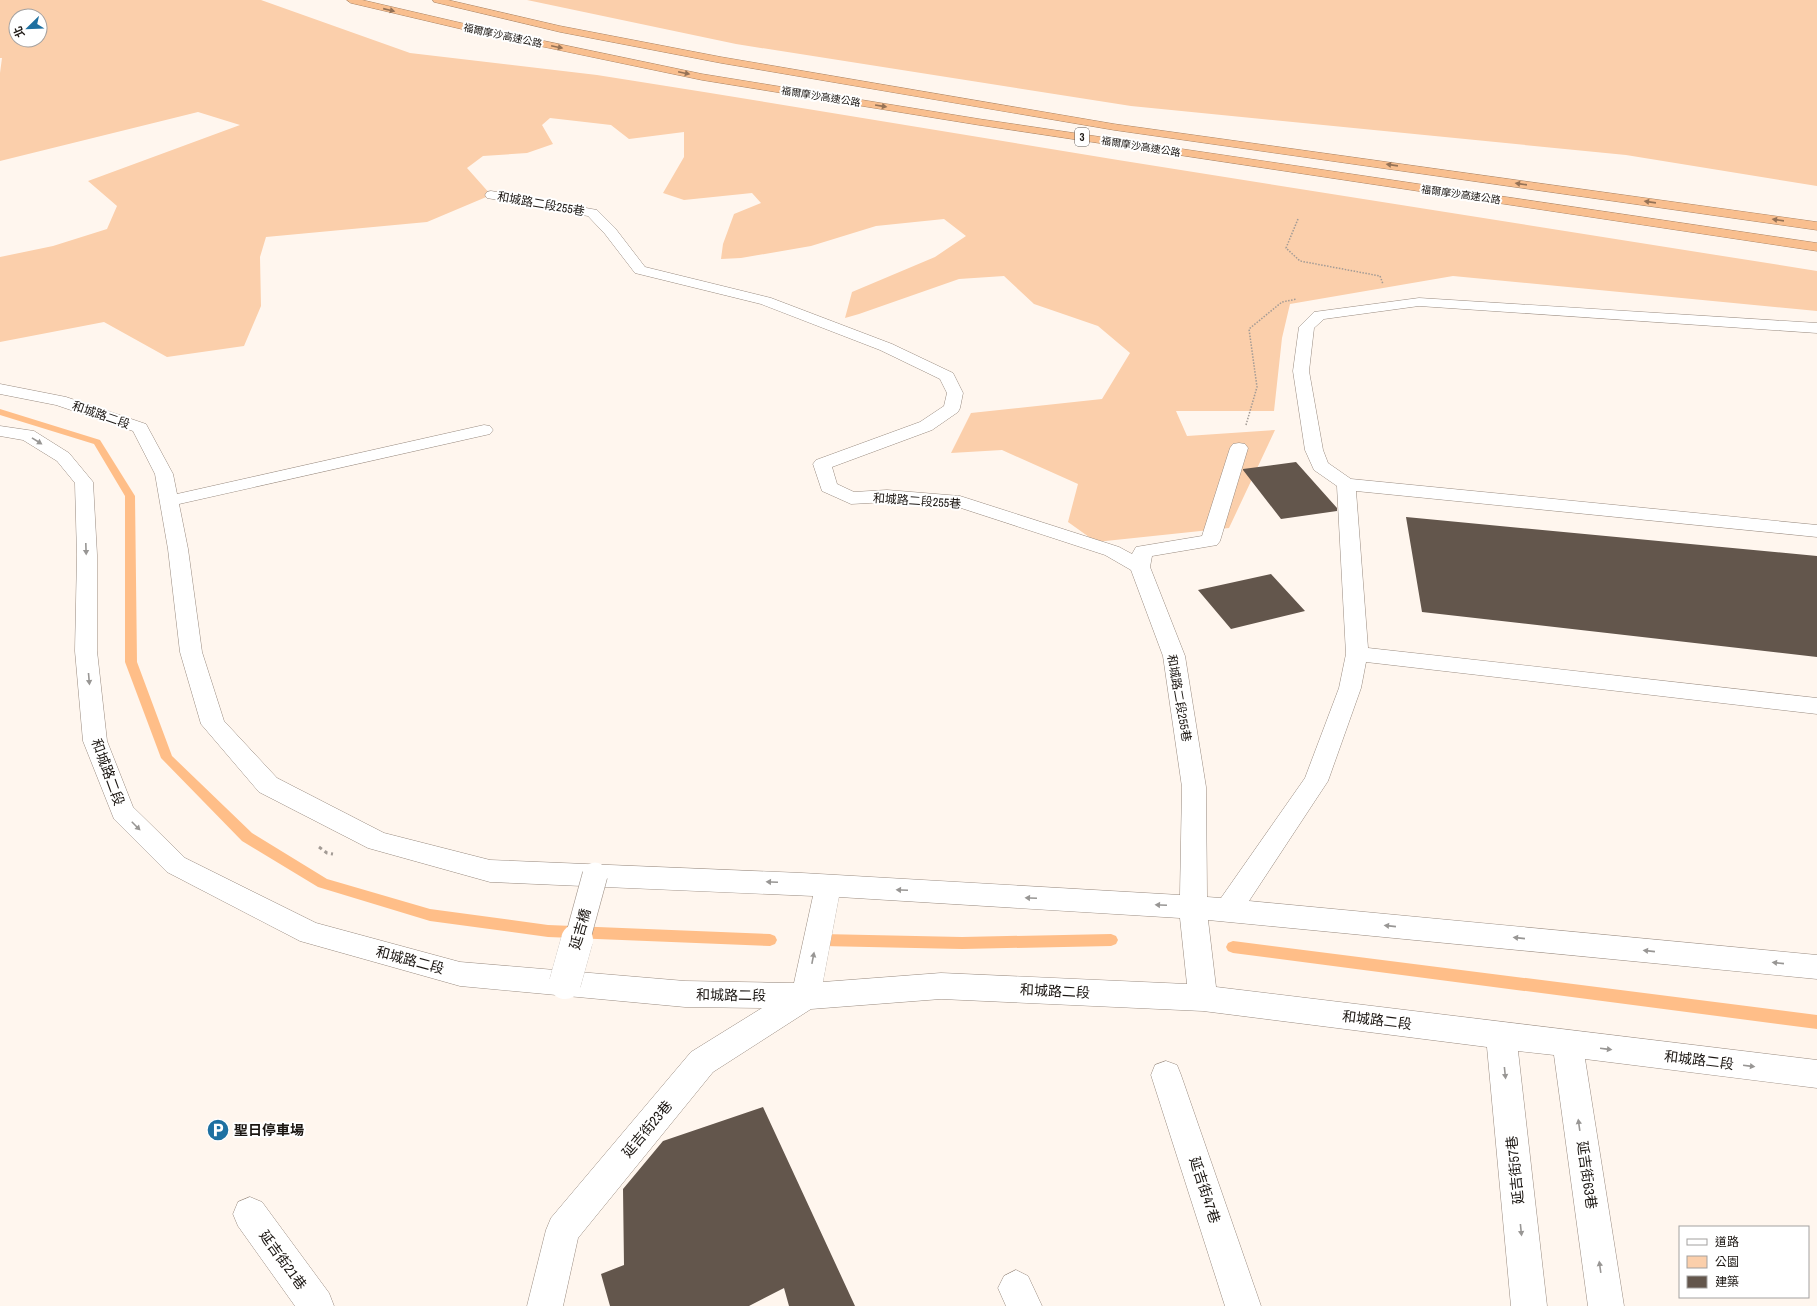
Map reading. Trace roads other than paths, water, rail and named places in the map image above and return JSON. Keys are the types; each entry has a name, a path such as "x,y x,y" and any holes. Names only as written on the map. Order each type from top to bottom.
{"highway":[{"name":"福爾摩沙高速公路","path":"351,0 486,32 702,77 987,123 1817,247"},
{"name":"福爾摩沙高速公路","path":"437,0 560,29 721,60 1114,127 1817,226"}],"street":[{"name":"和城路二段255巷","path":"491,195 592,213 610,231 640,270 766,301 886,347 947,376 955,393 952,408 926,426 822,464 829,487 851,498 887,496 960,502 1112,551 1140,567 1174,656 1194,787 1193,907 1203,998"},
{"path":"1817,328 1419,302 1319,315 1306,327 1301,371 1314,450 1320,466 1346,484 1817,531"},
{"name":"和城路二段","path":"0,389 60,401 140,428 164,474 178,549 191,652 213,724 268,785 377,841 490,871 828,886 1193,907 1817,967"},
{"path":"169,501 484,430"},
{"name":"和城路二段","path":"0,431 28,435 63,457 84,482 86,650 94,741 123,812 176,865 310,933 460,974 685,994 806,996 941,986 1203,998 1817,1074"},
{"path":"1140,567 1143,551 1210,540 1238,448"},
{"path":"1228,910 1316,781 1350,688 1357,654 1346,484"},
{"path":"1357,654 1817,706"},
{"name":"延吉橋","path":"565,983 595,875"},
{"path":"806,996 828,886"},
{"name":"延吉街23巷","path":"545,1306 563,1230 702,1062 806,996"},
{"name":"延吉街57巷","path":"1501,1034 1529,1306"},
{"name":"延吉街63巷","path":"1568,1044 1606,1306"},
{"name":"延吉街47巷","path":"1166,1075 1243,1306"},
{"name":"延吉街21巷","path":"250,1214 316,1306"}],"waterway":[{"path":"0,412 97,442 130,496 131,662 167,758 247,837 323,883 430,915 548,931 770,940"},
{"path":"822,940 962,943 1111,940"},
{"path":"1233,947 1817,1022"}],"place":[{"name":"聖日停車場","path":"218,1130"}]}
